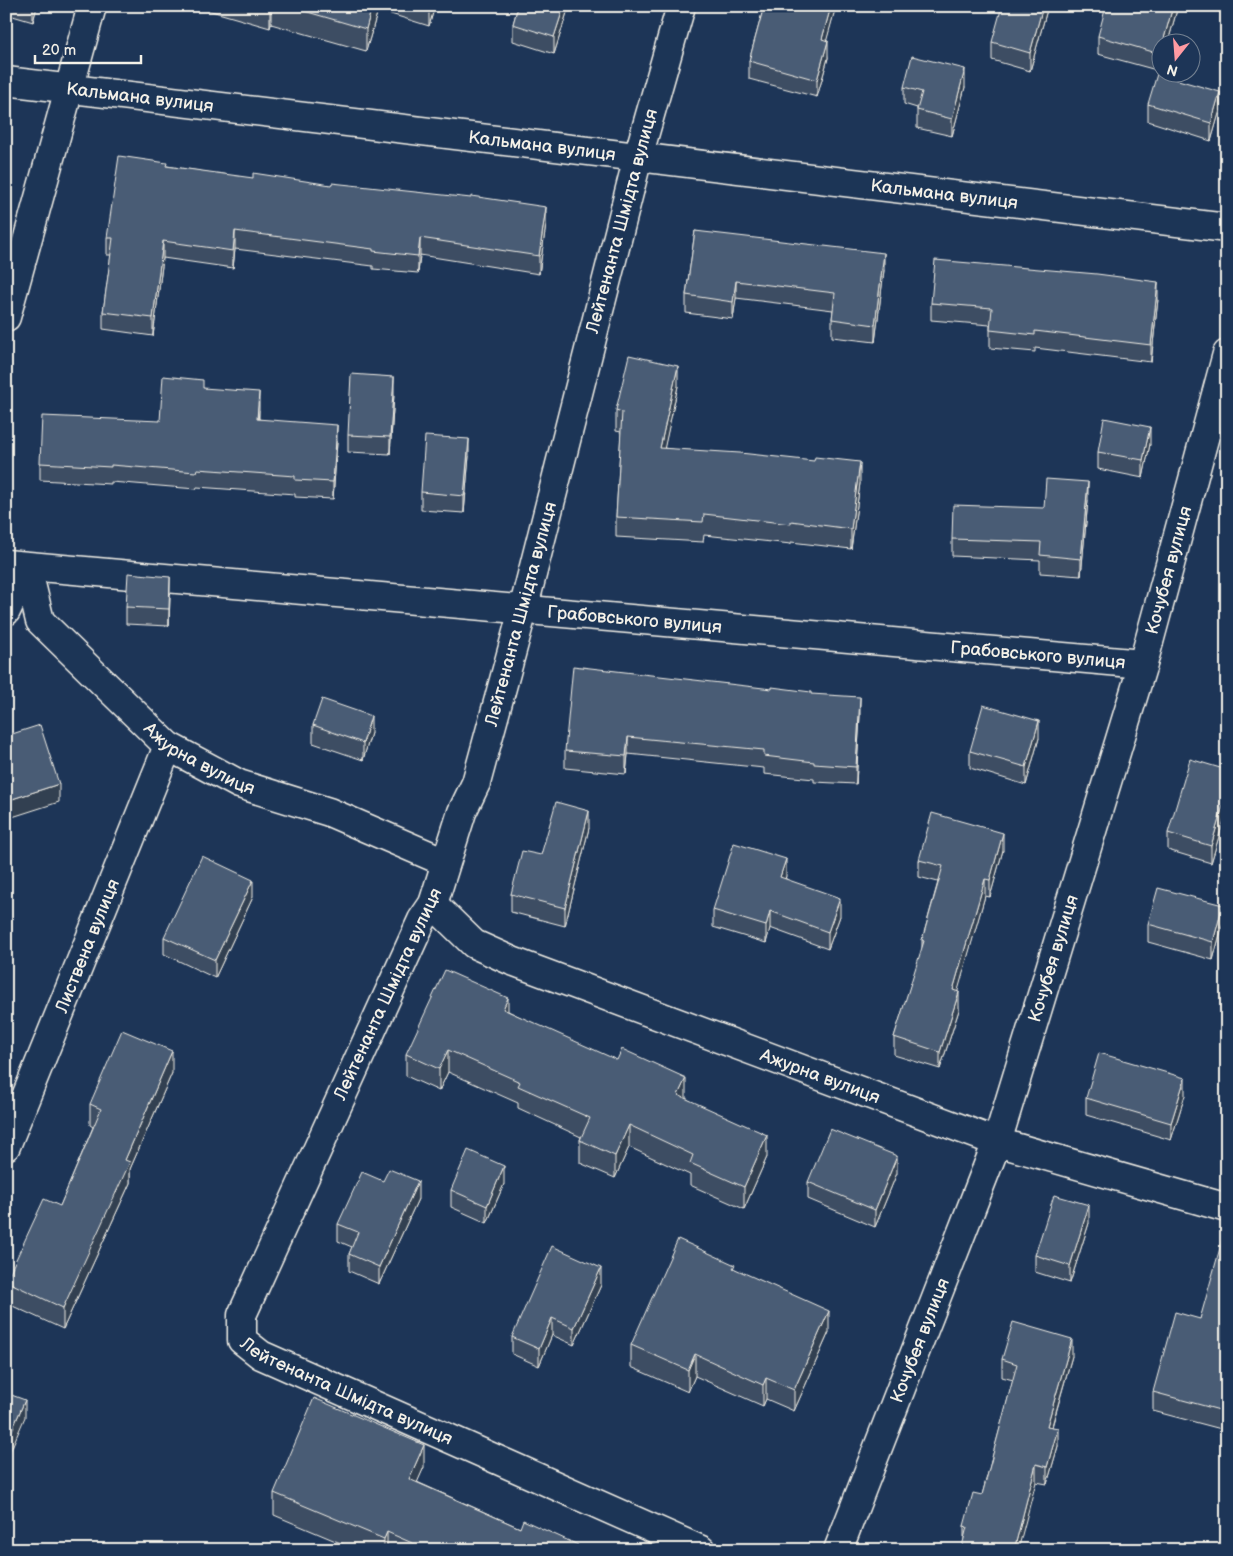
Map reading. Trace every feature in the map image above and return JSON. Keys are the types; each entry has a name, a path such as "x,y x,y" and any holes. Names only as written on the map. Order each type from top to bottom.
{"street":[{"path":"6,317 92,6"},
{"name":"Лейтенанта Шмідта вулиця","path":"681,6 638,157 523,610 476,784 462,812 433,904 422,920 242,1315 242,1340 261,1355 701,1550"},
{"name":"Кальмана вулиця","path":"6,81 1227,228"},
{"name":"Кочубея вулиця","path":"838,1550 997,1142 1144,664 1227,354"},
{"path":"6,611 16,566"},
{"name":"Грабовського вулиця","path":"16,566 1144,664"},
{"name":"Ажурна вулиця","path":"16,566 40,621 168,746 239,784 329,812 446,862"},
{"name":"Листвена вулиця","path":"6,1146 168,746"},
{"name":"Ажурна вулиця","path":"433,904 474,944 512,961 997,1142 1227,1208"}],"building":[{"path":"287,6 372,6 366,29"},
{"path":"518,6 564,6 554,37 513,24"},
{"path":"764,6 831,6 822,39 828,41 817,80 749,61"},
{"path":"1002,6 1043,6 1030,53 992,42"},
{"path":"1106,6 1173,6 1166,32 1150,32 1150,51 1098,36"},
{"path":"912,56 965,69 952,119 917,110 922,92 904,87"},
{"path":"1155,82 1185,82 1220,92 1211,123 1148,104"},
{"path":"119,156 167,163 166,166 253,178 253,173 331,185 332,183 471,198 471,196 546,207 539,256 420,238 418,256 235,231 233,251 163,241 153,318 103,312 113,238 107,238"},
{"path":"695,231 884,253 875,325 832,319 835,293 736,281 733,302 686,295"},
{"path":"935,260 1097,274 1158,282 1151,345 1035,331 1035,335 990,330 992,308 931,303"},
{"path":"629,355 678,366 660,448 740,453 814,461 815,457 860,462 851,529 791,521 791,524 704,514 703,522 616,517 622,412 616,410"},
{"path":"351,374 394,377 390,437 348,435"},
{"path":"163,376 203,380 203,388 259,392 257,419 337,425 333,482 295,480 295,476 197,469 196,472 111,465 111,467 40,463 42,416 160,421"},
{"path":"1104,418 1150,427 1143,460 1098,452"},
{"path":"425,436 469,439 464,496 421,492"},
{"path":"1046,479 1088,482 1081,559 1040,555 1041,542 952,539 953,505 1044,508"},
{"path":"128,573 170,577 169,609 126,607"},
{"path":"573,666 772,689 772,687 811,692 811,694 860,697 856,767 814,764 814,762 764,756 764,750 628,737 626,756 565,751"},
{"path":"322,699 371,716 363,743 313,725"},
{"path":"983,705 1039,721 1026,767 970,751"},
{"path":"40,725 59,784 6,801 6,736"},
{"path":"1190,759 1227,770 1227,792 1211,846 1168,833"},
{"path":"556,802 589,811 565,908 511,894 522,851 541,855"},
{"path":"932,813 1003,833 990,880 985,879 953,990 959,992 940,1052 894,1037 924,941 922,940 943,866 919,860"},
{"path":"734,843 786,859 780,877 840,898 828,932 770,911 766,926 713,910"},
{"path":"202,856 253,880 215,960 164,937"},
{"path":"1158,888 1223,905 1213,942 1148,924"},
{"path":"445,970 508,998 503,1009 617,1060 622,1049 686,1078 678,1095 767,1135 744,1187 690,1163 693,1155 629,1125 615,1156 580,1140 590,1118 518,1086 520,1082 448,1050 439,1069 406,1054"},
{"path":"122,1030 172,1051 125,1160 130,1162 63,1308 6,1281 44,1199 60,1206 101,1109 90,1104"},
{"path":"1099,1053 1185,1078 1171,1123 1086,1098"},
{"path":"830,1129 897,1156 875,1210 808,1182"},
{"path":"468,1150 504,1166 487,1206 451,1190"},
{"path":"389,1169 418,1181 379,1267 349,1254 358,1232 338,1224 362,1172 383,1181"},
{"path":"1054,1195 1089,1205 1070,1266 1035,1255"},
{"path":"678,1239 735,1265 733,1268 829,1311 794,1390 766,1378 763,1385 695,1354 688,1370 631,1345"},
{"path":"1222,1241 1227,1242 1227,1412 1153,1392 1175,1312 1200,1319"},
{"path":"552,1246 601,1268 574,1328 552,1318 539,1349 512,1337"},
{"path":"1013,1322 1072,1339 1047,1426 1058,1428 1047,1467 1036,1464 1014,1550 961,1550 967,1527 964,1526 973,1493 982,1495 1017,1364 1002,1359"},
{"path":"6,1393 25,1400 6,1444"},
{"path":"314,1398 424,1445 409,1479 520,1528 523,1520 578,1545 576,1550 428,1550 387,1532 384,1539 274,1493"}]}
